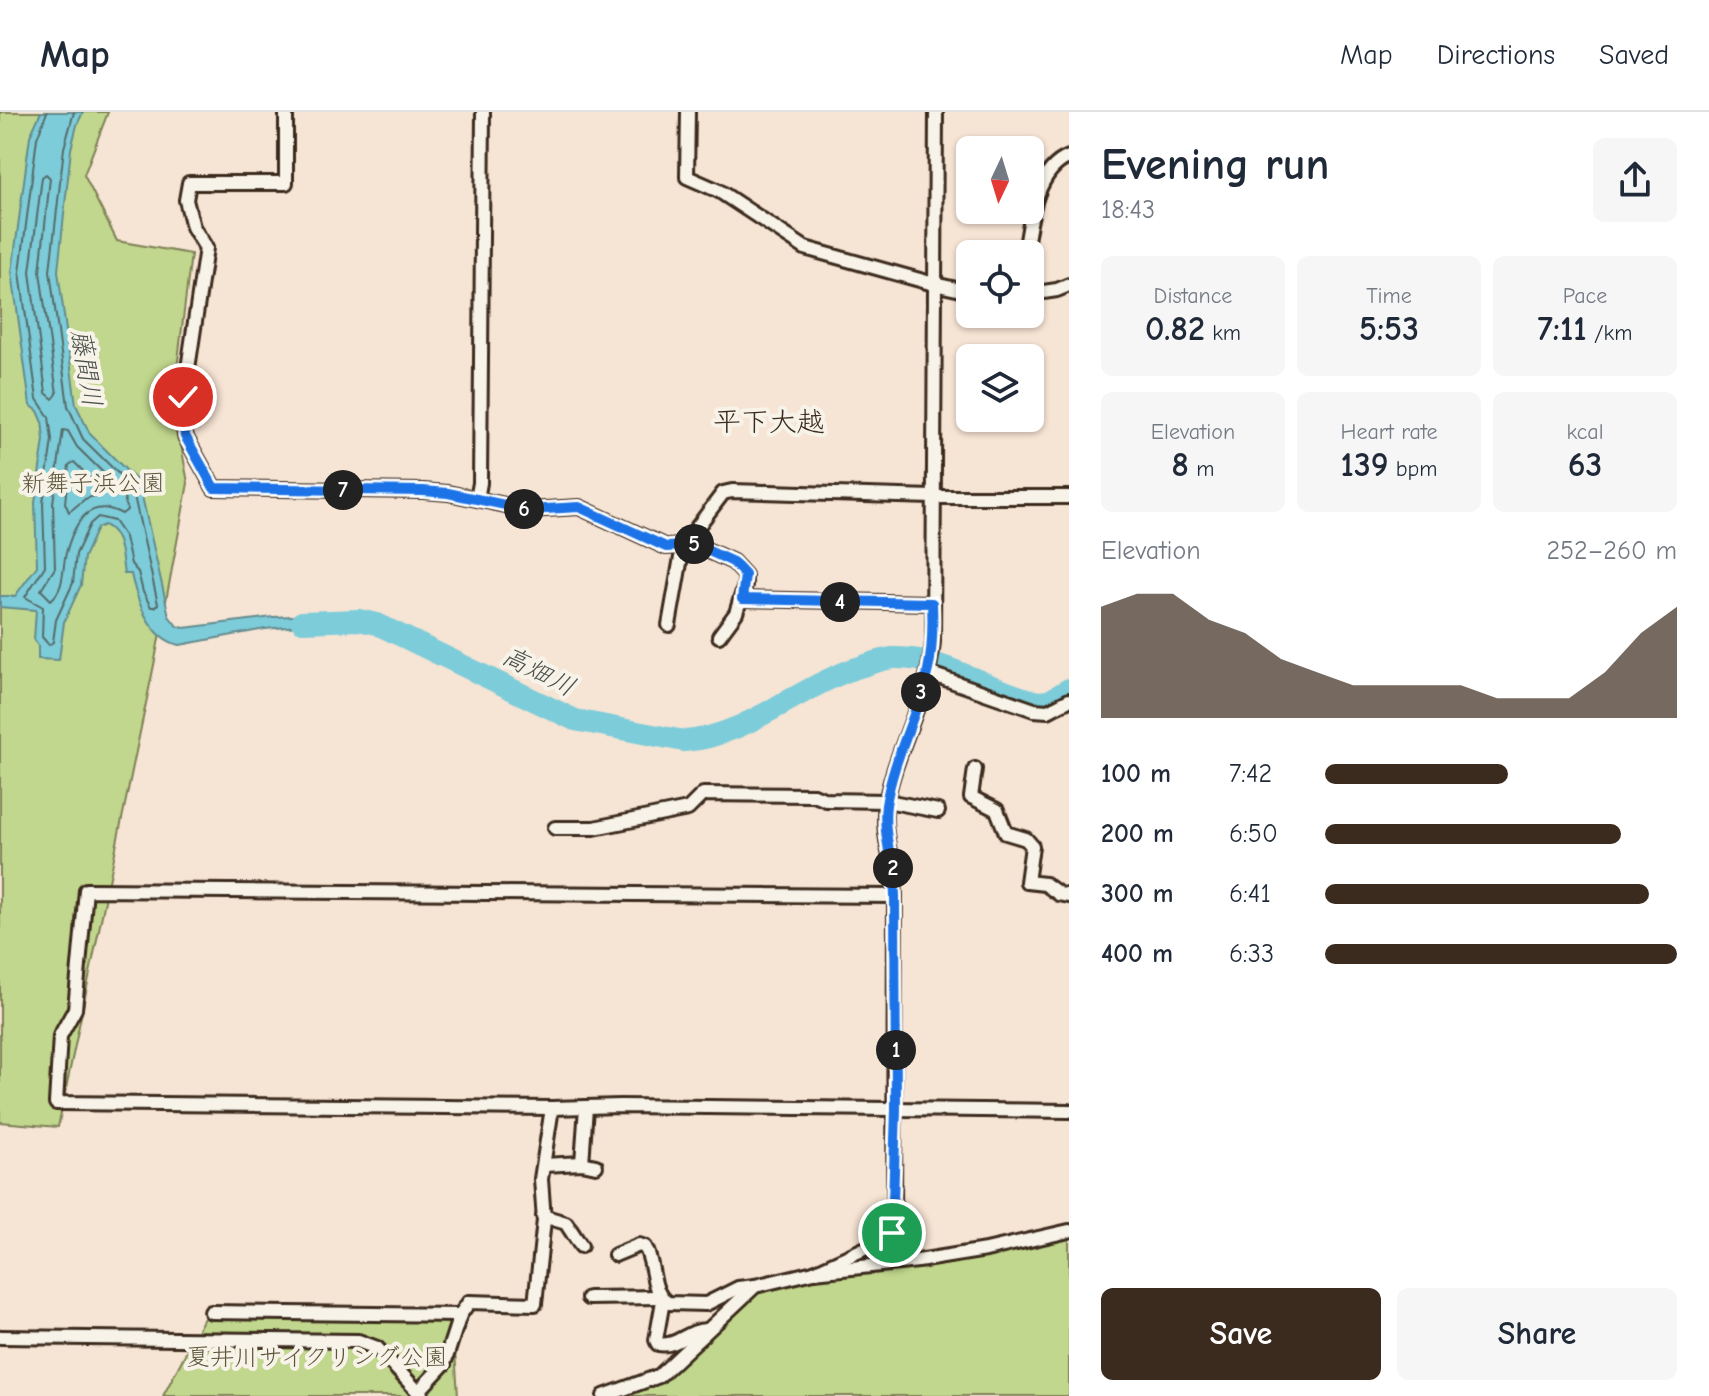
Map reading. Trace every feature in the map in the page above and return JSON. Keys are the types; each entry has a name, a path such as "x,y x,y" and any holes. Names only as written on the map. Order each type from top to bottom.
{"street":[{"path":"286,112 286,183 189,183 186,200 193,227 206,248 182,409 189,445 214,488 423,491 540,511 579,507 666,547 685,543 733,562 745,575 742,599 719,636"},
{"path":"477,499 480,483 483,112"},
{"path":"688,112 687,177 719,191 805,248 956,289"},
{"path":"814,1272 890,1237 892,1233 896,1109 895,880 884,824 887,801 932,653 936,112"},
{"path":"1028,240 1046,175 1057,161 1069,157"},
{"path":"1044,292 1069,285"},
{"path":"669,625 685,543 723,493 1069,497"},
{"path":"742,599 932,603"},
{"path":"928,670 1034,710 1048,711 1069,700"},
{"path":"968,811 975,769"},
{"path":"555,828 594,828 688,809 703,794 814,795 826,800 887,801 938,811"},
{"path":"971,797 997,810 1006,833 1030,843 1032,852 1027,882 1045,884 1059,894 1069,896"},
{"path":"895,896 86,890 75,1009 60,1036 56,1103 1069,1111"},
{"path":"582,1163 586,1107"},
{"path":"0,1337 358,1341 377,1348 420,1394 444,1364 460,1315 469,1302 535,1304 543,1216 541,1196 552,1108"},
{"path":"544,1165 582,1163 596,1166"},
{"path":"543,1216 566,1223 581,1246"},
{"path":"588,1298 662,1299 693,1305 706,1304 738,1288 814,1272 945,1257 1069,1231"},
{"path":"615,1255 639,1245 645,1247 662,1299 658,1344 668,1346 694,1331 706,1330"},
{"path":"604,1396 659,1376 755,1286"},
{"path":"211,1312 460,1315"}],"green space":[{"name":"新舞子浜公園","path":"0,112 108,112 84,175 117,241 191,254 173,401 188,483 155,660 58,1127 0,1122"},
{"path":"1069,1226 1069,1396 606,1396 648,1382 750,1285 983,1249"},
{"name":"夏井川サイクリング公園","path":"205,1316 464,1320 455,1351 458,1396 163,1396"}],"water":[{"path":"41,112 83,112 71,149 58,271 76,405 90,434 139,483 169,616 177,626 184,628 273,617 330,614 331,623 265,629 180,645 169,641 152,627 146,617 131,574 124,574 117,540 104,525 97,528 84,557 81,585 64,622 59,660 38,659 38,646 34,640 36,610 0,607 0,596 15,596 37,566 35,503 44,440 42,420 38,411 30,405 12,272 30,136"}],"waterway":[{"name":"高畑川","path":"302,622 359,620 377,624 575,720 684,741 730,730 841,674 889,659 930,662 1038,702 1049,701 1069,689"}],"district":[{"name":"平下大越","path":"769,421"}],"route":[{"path":"183,397 185,436 214,488 423,491 448,493 529,510 579,507 666,547 683,546 687,541 733,562 745,575 742,599 932,603 933,642 928,673 893,777 884,824 895,880 896,1109 892,1233"}],"water label":[{"name":"藤間川","path":"87,368"}]}
